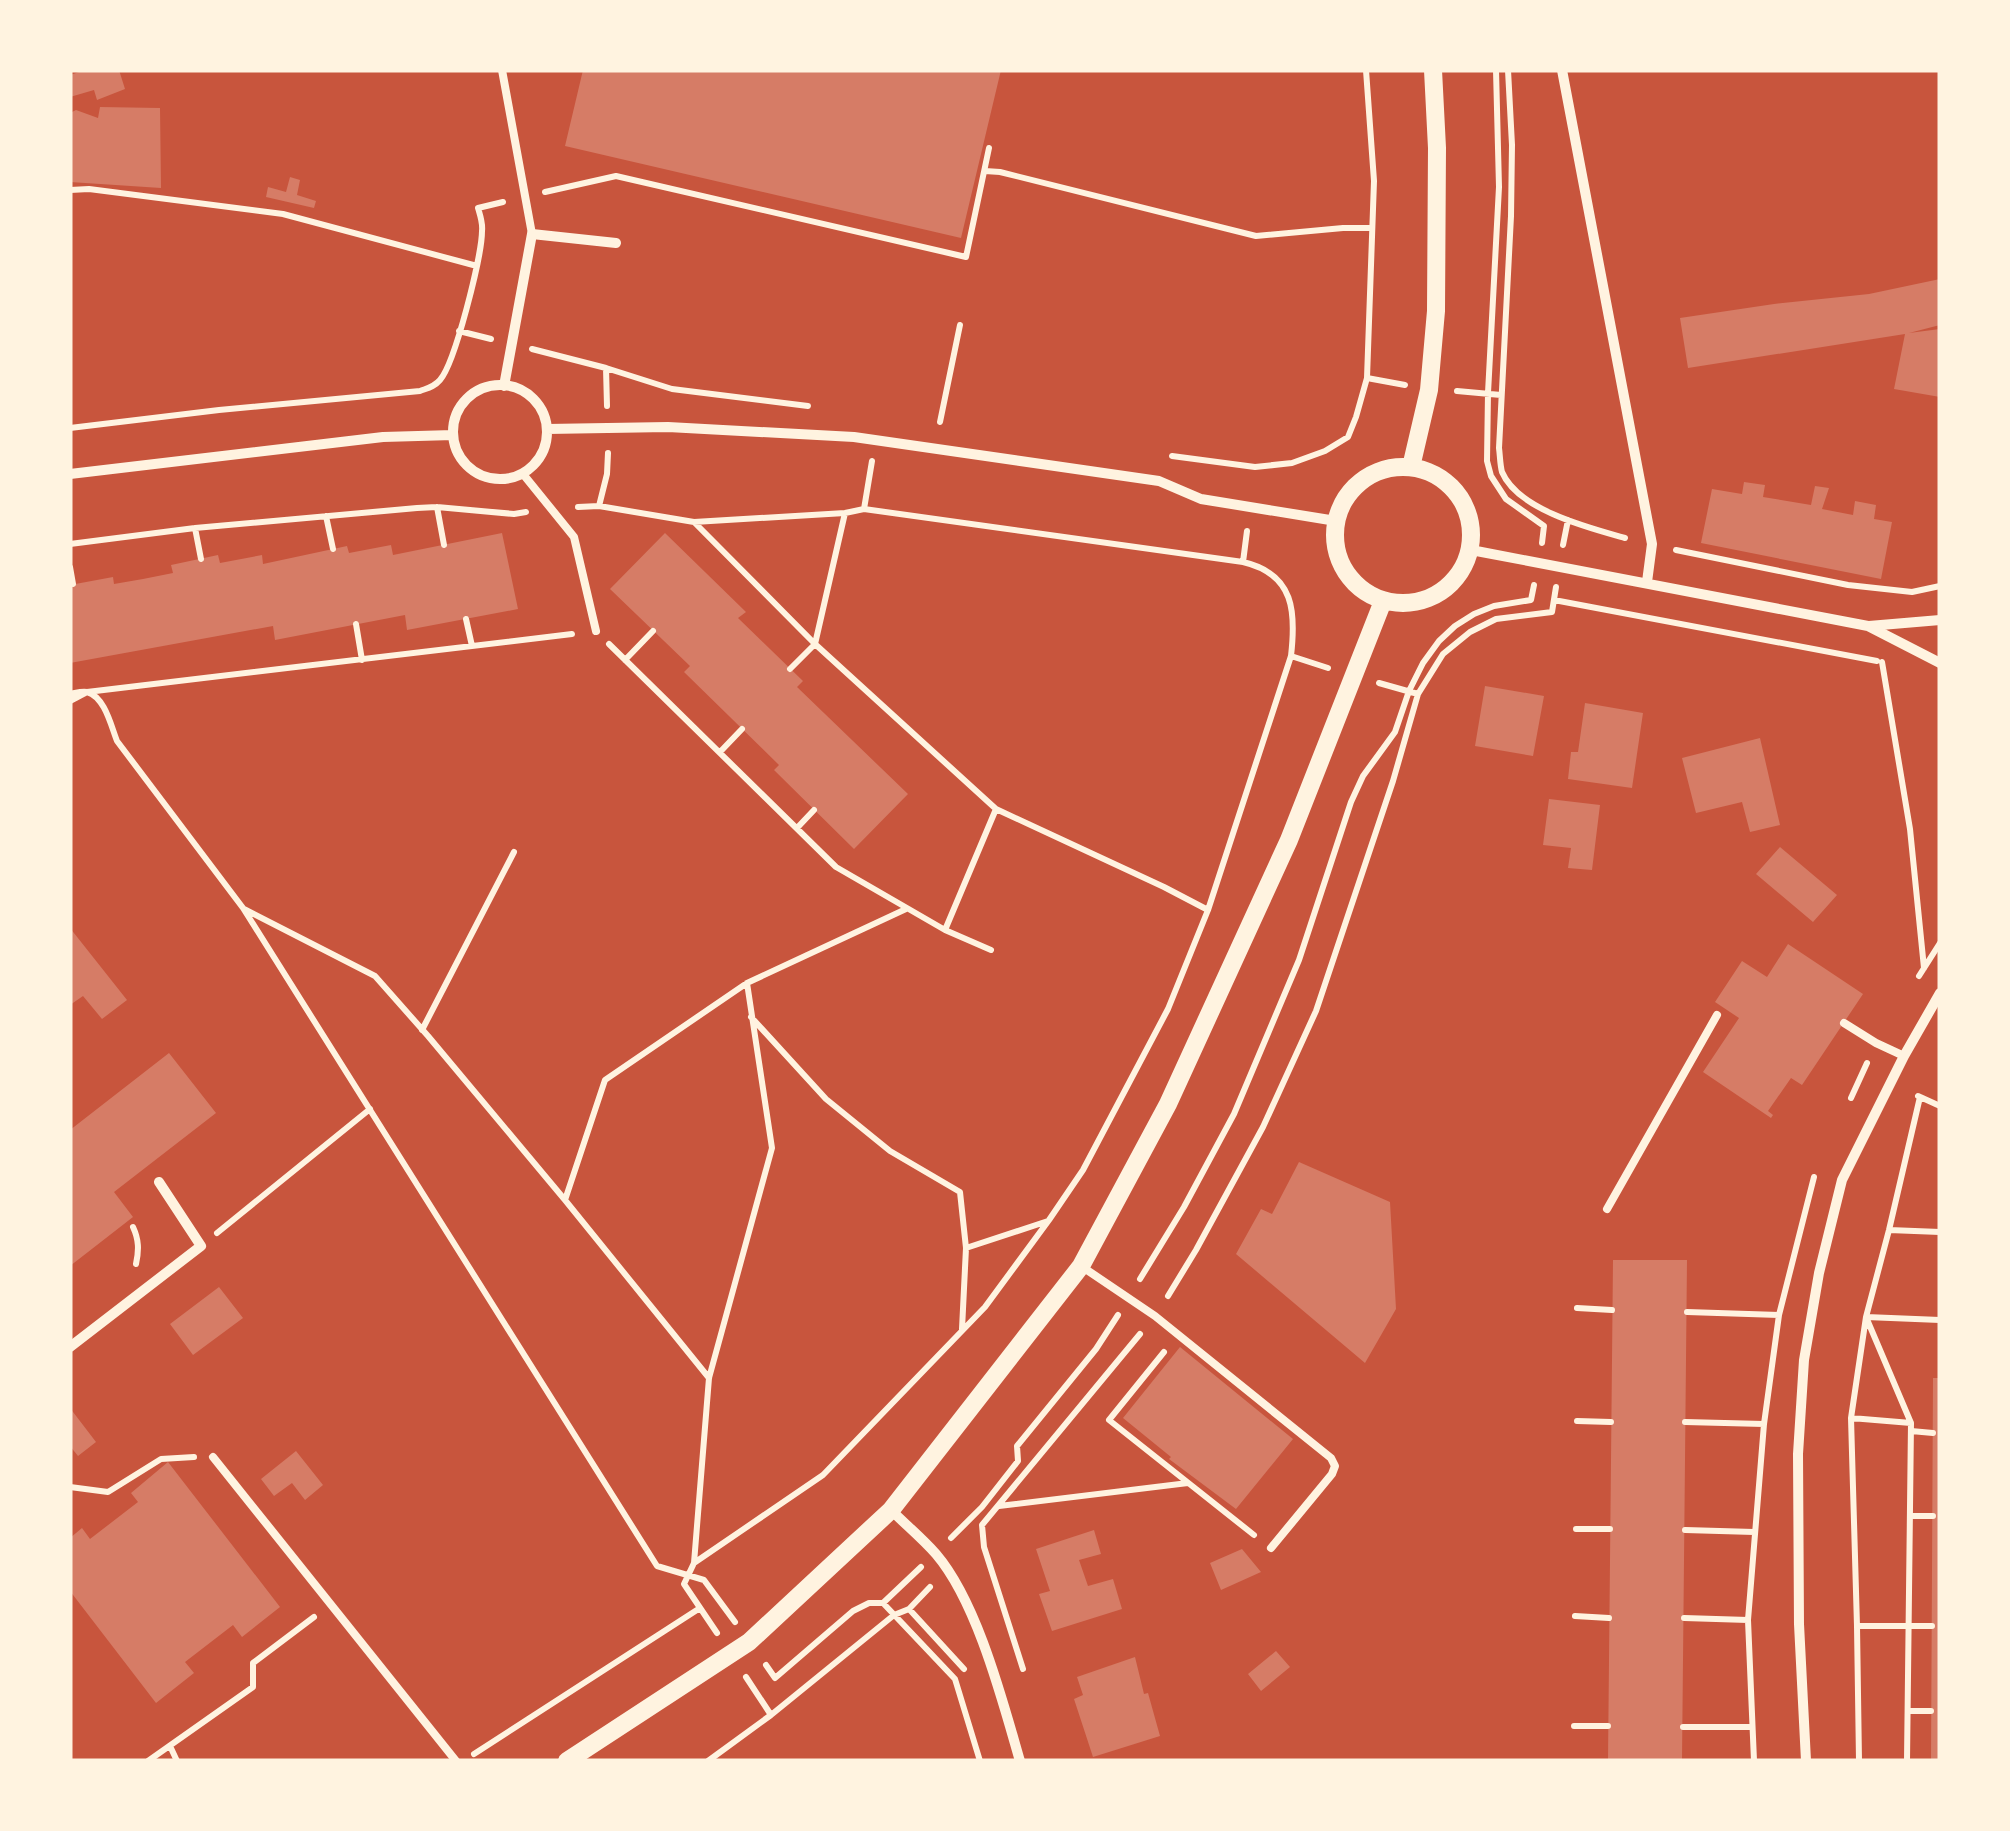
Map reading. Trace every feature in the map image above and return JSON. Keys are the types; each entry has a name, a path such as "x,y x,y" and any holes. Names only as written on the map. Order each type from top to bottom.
{"street":[{"path":"1411,467 1429,390 1436,311 1437,148 1433,70"},
{"path":"1562,70 1652,544 1647,582"},
{"path":"504,386 532,234 616,243"},
{"path":"504,386 517,388 538,404 547,430 542,455 533,466 508,479 492,479 464,464 453,434 462,404 474,393 504,386"},
{"path":"547,430 668,426 876,440 1159,480 1200,499 1336,521"},
{"path":"70,474 383,438 453,434"},
{"path":"1411,467 1434,474 1452,487 1465,506 1472,527 1470,550 1462,572 1428,600 1405,604 1383,601 1360,589 1344,570 1335,546 1336,521 1346,498 1363,479 1386,469 1411,467"},
{"path":"1470,550 1868,626 1940,663"},
{"path":"566,1761 749,1642 891,1510 1081,1266 1168,1104 1290,840 1383,601"},
{"path":"1868,626 1940,620"},
{"path":"1806,1761 1798,1606 1798,1454 1804,1360 1819,1273 1842,1180 1940,993"},
{"path":"70,1347 201,1246 159,1182"},
{"path":"891,1510 935,1553 963,1595 1020,1761"}],"lane":[{"path":"502,70 532,234"},
{"path":"523,474 574,536 596,631"},
{"path":"1608,1209 1717,1015"},
{"path":"1844,1023 1904,1056"},
{"path":"1081,1266 1155,1316 1330,1458 1335,1466 1332,1474 1270,1548"},
{"path":"212,1457 456,1761"}],"path":[{"path":"1166,455 1255,467 1292,463 1325,451 1348,437 1367,378 1374,181 1366,70"},
{"path":"70,428 432,387 450,363 477,266 483,228 478,208 616,176 966,257 990,148"},
{"path":"984,171 1256,236 1372,228"},
{"path":"70,190 89,189 283,214 477,266"},
{"path":"958,424 940,422 960,325"},
{"path":"459,331 672,389 826,408"},
{"path":"864,509 876,440"},
{"path":"1243,562 1255,467"},
{"path":"70,544 195,528 437,507 514,514 599,506 694,522 864,509 1243,562 1258,566 1280,582 1291,600 1295,622 1291,656 1208,910 1168,1008 1083,1170 985,1307 822,1475 694,1563"},
{"path":"437,507 444,545"},
{"path":"790,669 815,644 845,513"},
{"path":"326,516 333,549"},
{"path":"694,522 815,644 996,808 1208,910"},
{"path":"195,528 201,559"},
{"path":"70,566 74,584"},
{"path":"1024,1673 984,1547 982,1525 1155,1316 1263,1128 1316,1011 1418,694 1443,654 1470,632 1496,619 1552,612 1559,568"},
{"path":"1554,600 1895,667"},
{"path":"466,619 472,646"},
{"path":"356,624 362,660"},
{"path":"70,698 87,692 596,631 836,866 945,930 991,950"},
{"path":"625,660 653,631"},
{"path":"1291,656 1418,694"},
{"path":"1882,662 1910,829 1924,968"},
{"path":"87,692 105,710 116,741 243,908 657,1566"},
{"path":"720,752 742,729"},
{"path":"945,930 996,808"},
{"path":"797,828 814,810"},
{"path":"422,1030 514,852"},
{"path":"243,908 375,976 565,1200 708,1378"},
{"path":"565,1200 605,1080 746,983 907,909"},
{"path":"746,983 772,1148 708,1378 694,1563 684,1584 771,1715"},
{"path":"752,1017 826,1099 890,1152 960,1192 966,1248 962,1330"},
{"path":"1859,1761 1851,1418 1866,1317 1920,1097"},
{"path":"201,1246 370,1108"},
{"path":"966,1248 1050,1220"},
{"path":"1889,1230 1940,1232"},
{"path":"1577,1308 1612,1310"},
{"path":"1687,1312 1779,1315"},
{"path":"1866,1317 1940,1320"},
{"path":"1866,1317 1910,1427 1908,1761"},
{"path":"1178,1334 1110,1420 1270,1548"},
{"path":"1851,1418 1933,1432"},
{"path":"1577,1421 1611,1422"},
{"path":"1686,1422 1764,1424"},
{"path":"70,1487 108,1492 160,1459 212,1457"},
{"path":"998,1506 1188,1483"},
{"path":"1910,1516 1933,1516"},
{"path":"1576,1529 1610,1529"},
{"path":"1684,1530 1754,1532"},
{"path":"708,1761 894,1615 909,1609 947,1569 984,1547"},
{"path":"884,1603 955,1679 980,1761"},
{"path":"464,1761 700,1608"},
{"path":"909,1609 967,1672"},
{"path":"1575,1616 1609,1618"},
{"path":"148,1761 253,1686 254,1663 315,1617"},
{"path":"1684,1618 1748,1620"},
{"path":"1857,1626 1932,1626"},
{"path":"1908,1711 1932,1710"},
{"path":"1574,1726 1608,1726"},
{"path":"1683,1727 1752,1727"},
{"path":"170,1746 177,1761"}],"building":[{"path":"85,70 119,70 125,89 97,100 94,90 70,97 70,75"},
{"path":"583,70 1001,70 961,238 565,146"},
{"path":"100,107 160,108 161,188 70,182 70,113 76,110 98,118"},
{"path":"290,177 300,180 297,195 316,201 314,208 266,197 268,187 286,192"},
{"path":"1940,279 1940,325 1909,333 1940,329 1940,397 1894,389 1905,334 1688,368 1680,318 1869,294"},
{"path":"1744,482 1765,485 1763,497 1811,505 1815,486 1829,488 1822,509 1853,515 1855,501 1876,505 1874,519 1892,522 1881,579 1701,543 1712,489 1742,494"},
{"path":"502,533 518,609 407,630 405,615 275,640 273,626 70,663 70,585 113,577 114,584 173,573 171,565 218,555 220,563 262,555 263,564 347,546 349,553 391,545 393,555"},
{"path":"665,533 746,612 738,618 803,681 797,687 908,794 854,849 774,770 779,765 684,672 690,666 610,589"},
{"path":"1485,686 1544,696 1533,756 1475,746"},
{"path":"1585,703 1643,713 1632,788 1568,779 1571,752 1578,752"},
{"path":"1760,738 1780,825 1750,832 1742,802 1696,813 1682,758"},
{"path":"1549,799 1600,805 1592,870 1568,868 1571,848 1543,845"},
{"path":"1780,847 1837,895 1813,922 1756,874"},
{"path":"70,928 127,1000 102,1019 83,996 70,1005"},
{"path":"1788,944 1863,994 1802,1085 1791,1078 1768,1111 1773,1115 1771,1118 1703,1072 1739,1018 1715,1002 1742,961 1767,977"},
{"path":"169,1053 216,1113 114,1192 133,1217 70,1266 70,1130"},
{"path":"1299,1162 1390,1202 1396,1309 1365,1363 1236,1254 1261,1209 1272,1214"},
{"path":"1613,1260 1687,1260 1682,1761 1608,1761"},
{"path":"219,1287 243,1318 193,1355 170,1324"},
{"path":"1180,1347 1293,1439 1236,1509 1169,1459 1123,1418"},
{"path":"1933,1378 1940,1378 1940,1761 1931,1761"},
{"path":"70,1408 96,1442 78,1456 70,1446"},
{"path":"296,1451 323,1485 305,1500 292,1483 274,1496 261,1479"},
{"path":"168,1462 280,1607 242,1637 233,1625 185,1662 194,1673 156,1703 70,1591 70,1538 82,1528 90,1539 138,1502 131,1493"},
{"path":"1094,1530 1101,1554 1079,1560 1088,1586 1113,1579 1122,1609 1052,1631 1039,1594 1050,1591 1036,1549"},
{"path":"1242,1549 1261,1572 1221,1590 1210,1563"},
{"path":"1276,1651 1290,1667 1261,1691 1248,1674"},
{"path":"1135,1657 1160,1736 1093,1757 1074,1699 1083,1695 1077,1677"}]}
